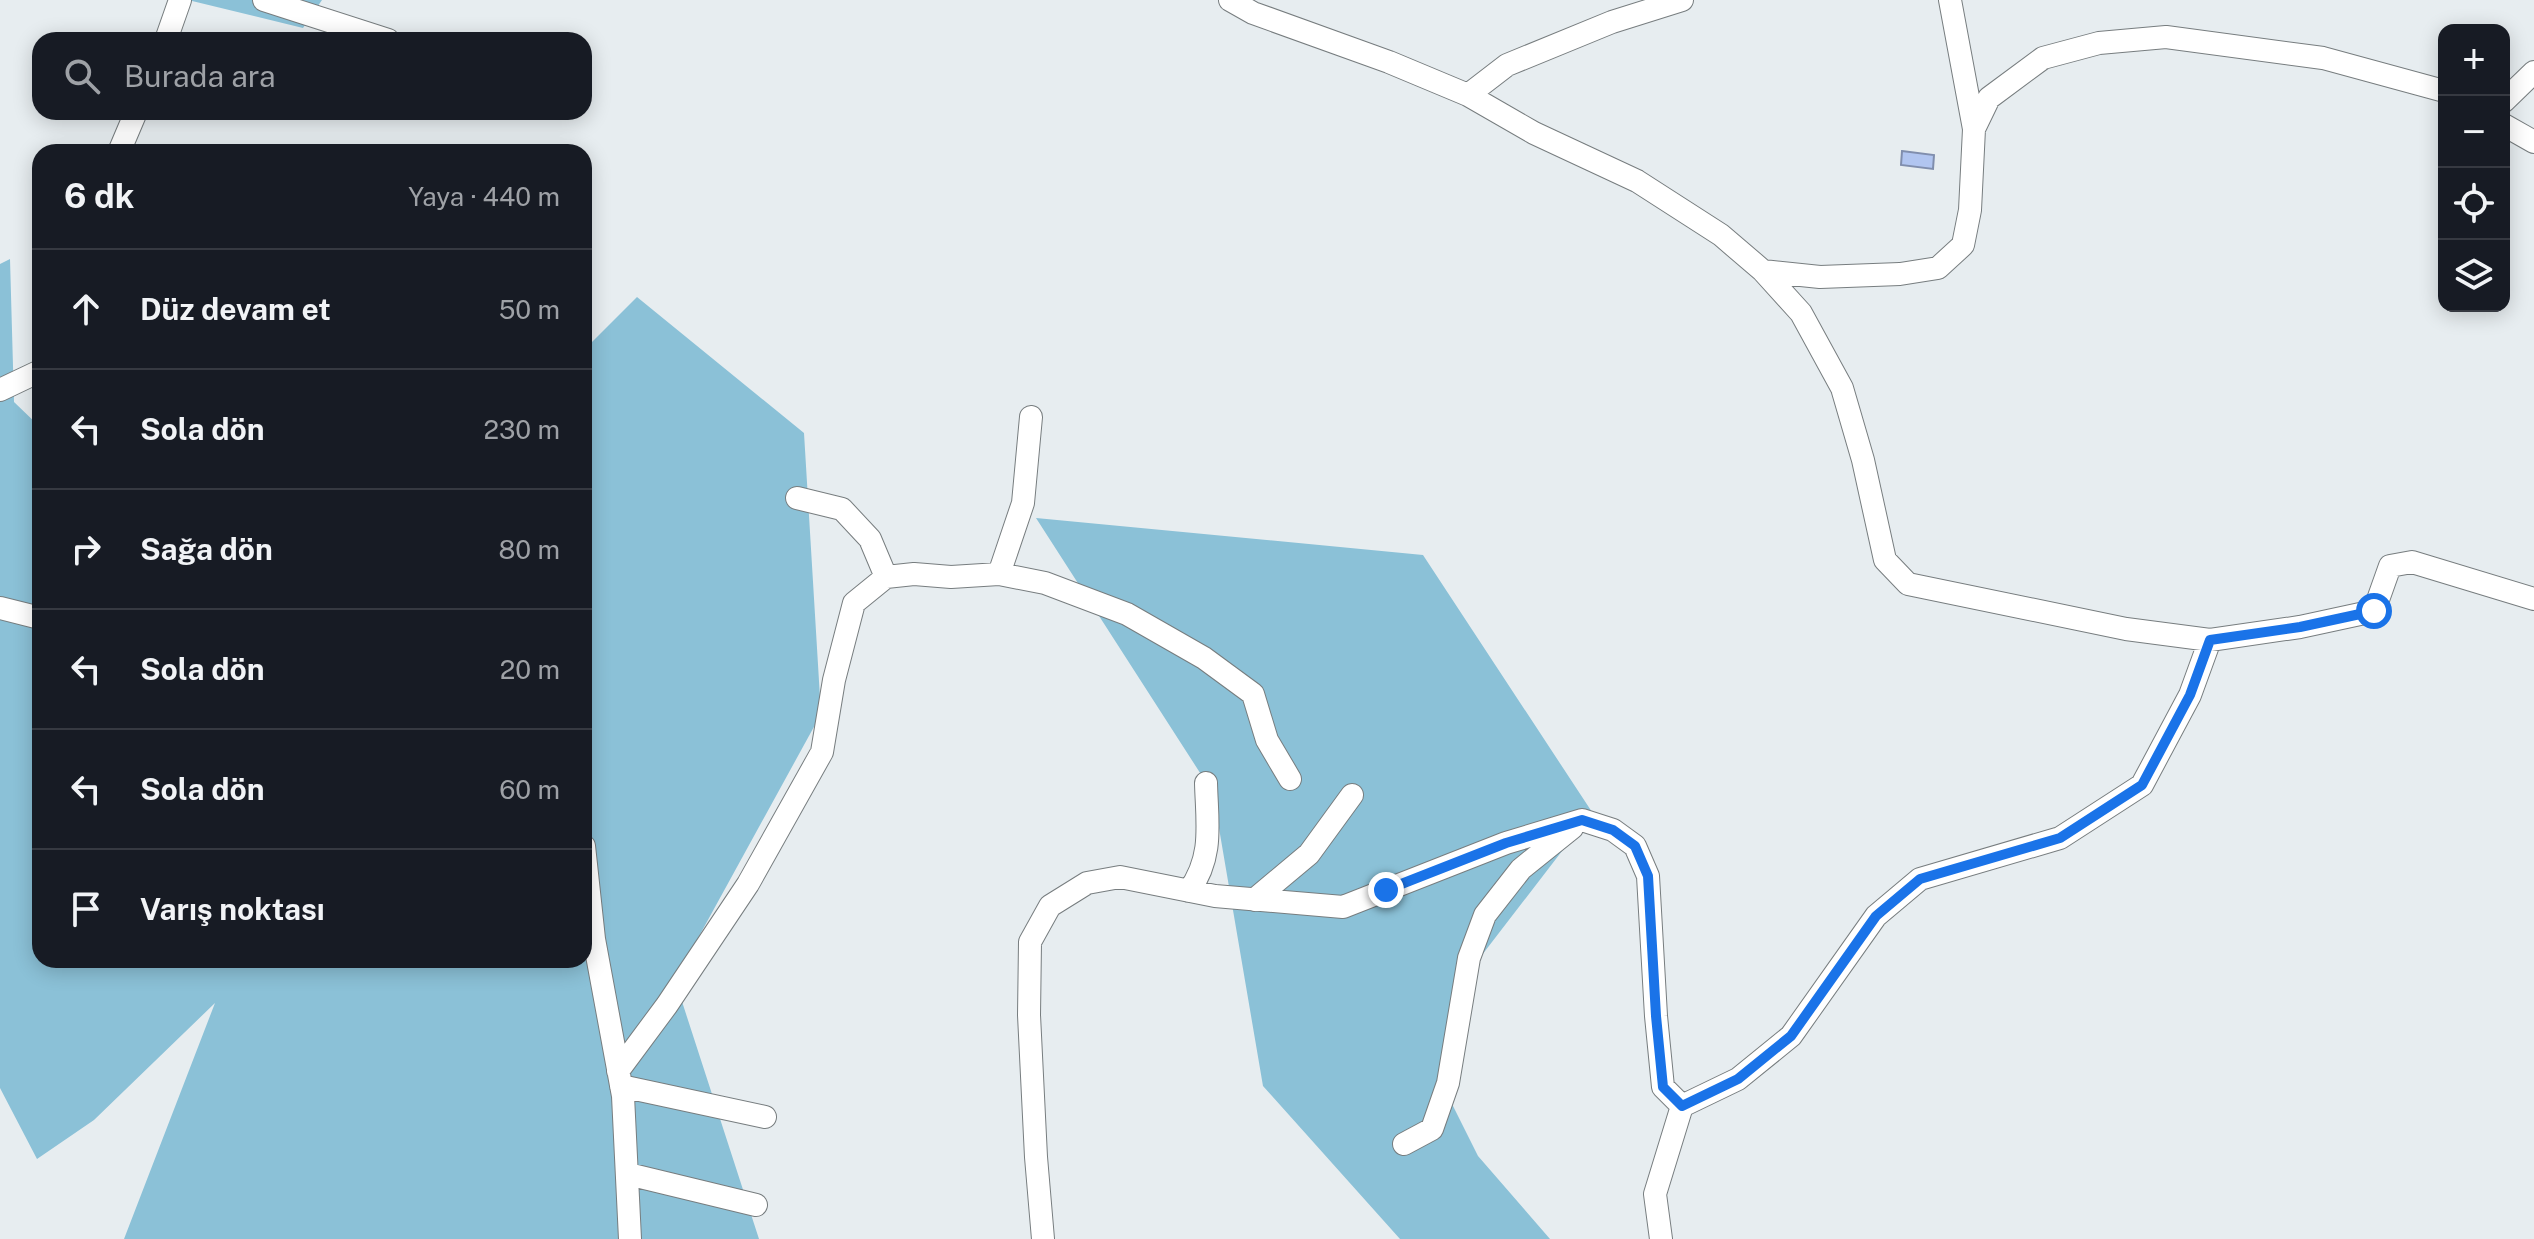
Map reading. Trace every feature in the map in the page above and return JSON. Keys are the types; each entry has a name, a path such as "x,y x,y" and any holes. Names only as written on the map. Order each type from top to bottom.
{"street":[{"path":"169,32 180,0"},
{"path":"264,0 363,32"},
{"path":"1230,0 1254,6 1468,95 1534,133 1637,181 1721,235 1763,271 1801,313 1842,388 1863,460 1885,560 1908,584 2126,629 2210,640 2300,627 2374,611 2390,566 2412,562 2534,599"},
{"path":"1468,95 1507,65 1612,22 1682,0"},
{"path":"1763,271 1820,277 1900,274 1938,268 1963,245 1970,210 1974,129 1950,0"},
{"path":"1974,129 1989,98 2043,58 2099,43 2166,37 2323,58 2438,89"},
{"path":"2509,96 2534,72"},
{"path":"122,144 133,120"},
{"path":"2510,128 2534,142"},
{"path":"0,390 32,375"},
{"path":"999,574 1023,503 1031,417"},
{"path":"797,498 842,509 870,539 886,577"},
{"path":"620,1078 748,884 822,752 834,680 854,603 886,577 999,574 1045,583 1127,614 1204,658 1253,694 1267,740 1290,779"},
{"path":"0,608 32,616"},
{"path":"1661,1239 1655,1194 1682,1106 1738,1079 1791,1036 1876,916 1920,879 2060,838 2142,785 2190,695 2210,640"},
{"path":"1189,891 1202,873 1208,848 1206,783"},
{"path":"1254,900 1309,854 1352,795"},
{"path":"1043,1239 1031,1046 1030,942 1050,906 1087,883 1120,877 1254,900 1343,907 1506,843 1582,820 1613,830 1635,846 1648,876 1663,1087 1682,1106"},
{"path":"1404,1144 1432,1129 1448,1083 1469,958 1485,915 1521,869 1582,820"},
{"path":"592,920 620,1078 630,1239"},
{"path":"620,1078 765,1117"},
{"path":"628,1174 756,1205"}],"shaded area":[{"path":"188,0 322,0 303,28"},
{"path":"1902,151 1934,155 1933,169 1901,165"},
{"path":"10,259 14,402 32,419 32,968 592,968 592,342 637,297 804,433 821,714 675,980 759,1239 124,1239 215,1003 94,1120 37,1159 0,1088 0,264"},
{"path":"1036,518 1423,555 1592,812 1472,968 1447,1094 1478,1156 1550,1239 1400,1239 1263,1086 1213,793"}],"route":[{"path":"1386,890 1506,843 1582,820 1613,830 1635,846 1648,876 1663,1087 1682,1106 1738,1079 1791,1036 1876,916 1920,879 2060,838 2142,785 2190,695 2210,640 2300,627 2374,611"}]}
